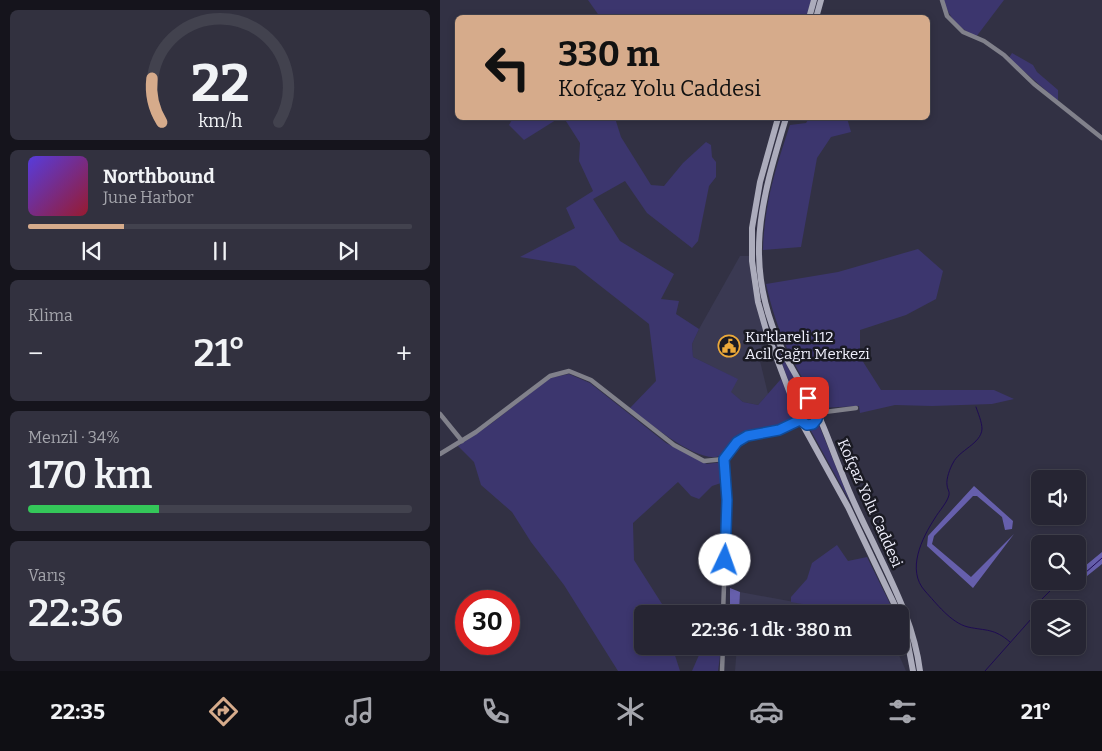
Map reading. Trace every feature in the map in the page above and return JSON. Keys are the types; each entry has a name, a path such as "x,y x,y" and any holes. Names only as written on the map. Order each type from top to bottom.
{"main road":[{"path":"810,15 814,0"},
{"path":"817,15 821,0"},
{"name":"Kofçaz Yolu Caddesi","path":"777,120 756,196 752,228 752,261 762,317 800,418 848,507 895,605"},
{"name":"Kofçaz Yolu Caddesi","path":"785,120 762,206 758,244 760,275 767,310 777,339 816,412 852,497 905,611 916,643 920,671"},
{"path":"804,408 816,412 816,422 810,425 805,424 800,418 800,412 804,408"},
{"name":"Kofçaz Yolu Caddesi","path":"909,648 914,671"}],"street":[{"path":"942,0 948,16 963,32 984,41 1004,55 1034,84 1102,138"},
{"path":"440,454 476,432 550,376 568,371 591,380 674,446 704,461 724,459"},
{"path":"816,412 856,408"},
{"path":"440,414 462,441"},
{"path":"724,605 727,500 724,459 737,442 747,436 779,430 800,418"},
{"path":"722,671 723,655"}],"shaded area":[{"path":"588,0 811,0 807,15 599,15"},
{"path":"943,0 1004,0 976,37 955,22"},
{"path":"1012,53 1033,65 1037,72 1058,90 1058,101 1009,58"},
{"path":"512,120 556,120 524,140 509,125"},
{"path":"565,120 616,120 621,137 651,185 664,186 683,163 706,142 711,145 712,157 716,162 716,177 709,186 698,241 692,248 647,213 625,181 593,199 620,241 674,274 661,299 679,301 676,314 699,329 692,344 693,357 738,379 731,392 743,402 758,405 781,379 796,416 776,429 742,436 728,450 716,457 696,453 684,447 630,408 656,381 649,324 575,266 520,257 575,228 566,208 593,191 579,161 580,143"},
{"path":"808,120 848,120 851,132 831,137 817,158 801,247 763,250 766,216 772,186 790,125 806,123"},
{"path":"918,249 943,271 936,299 906,315 860,330 860,357 881,390 994,390 1014,399 992,404 895,405 860,413 859,406 821,408 795,364 781,334 766,284 838,272"},
{"path":"740,256 749,256 752,284 764,334 759,357 768,394 758,405 743,402 730,392 737,379 693,357 692,344"},
{"path":"775,345 808,402 798,406"},
{"path":"569,374 590,383 666,443 707,464 722,462 724,482 712,486 699,499 691,496 678,482 633,523 634,560 663,605 634,605 634,655 675,655 680,671 618,671 564,585 531,542 512,512 481,485 474,462 458,446 492,423 550,378"},
{"path":"819,425 850,502 810,429"},
{"path":"974,486 1013,521 1012,529 1005,530 1002,517 977,496 973,496 934,536 932,544 971,577 1014,534 973,588 927,546 928,536"},
{"path":"837,545 848,561 867,557 891,605 808,605 791,602 791,597 807,579 812,563"},
{"path":"1102,552 1102,564 1087,576 1086,565"},
{"path":"730,588 740,592 739,605 730,605"},
{"path":"740,592 810,605 739,605"},
{"path":"699,655 720,655 718,671 692,671"},
{"path":"736,655 899,655 906,671 735,671"}],"waterway":[{"path":"976,407 981,423 981,434 974,443 956,458 951,468 947,483 949,495 921,544 916,564 917,574 919,583 925,591 944,612 956,621 968,627 994,632 1010,642"},
{"path":"1086,572 1102,558"},
{"path":"985,671 1032,618 1036,605 1051,590"}],"place":[{"name":"Kırklareli 112 Acil Çağrı Merkezi","path":"729,346"}],"route":[{"path":"725,560 727,500 724,459 737,442 747,436 779,430 800,420 807,425 816,422 818,413 808,398"}]}
